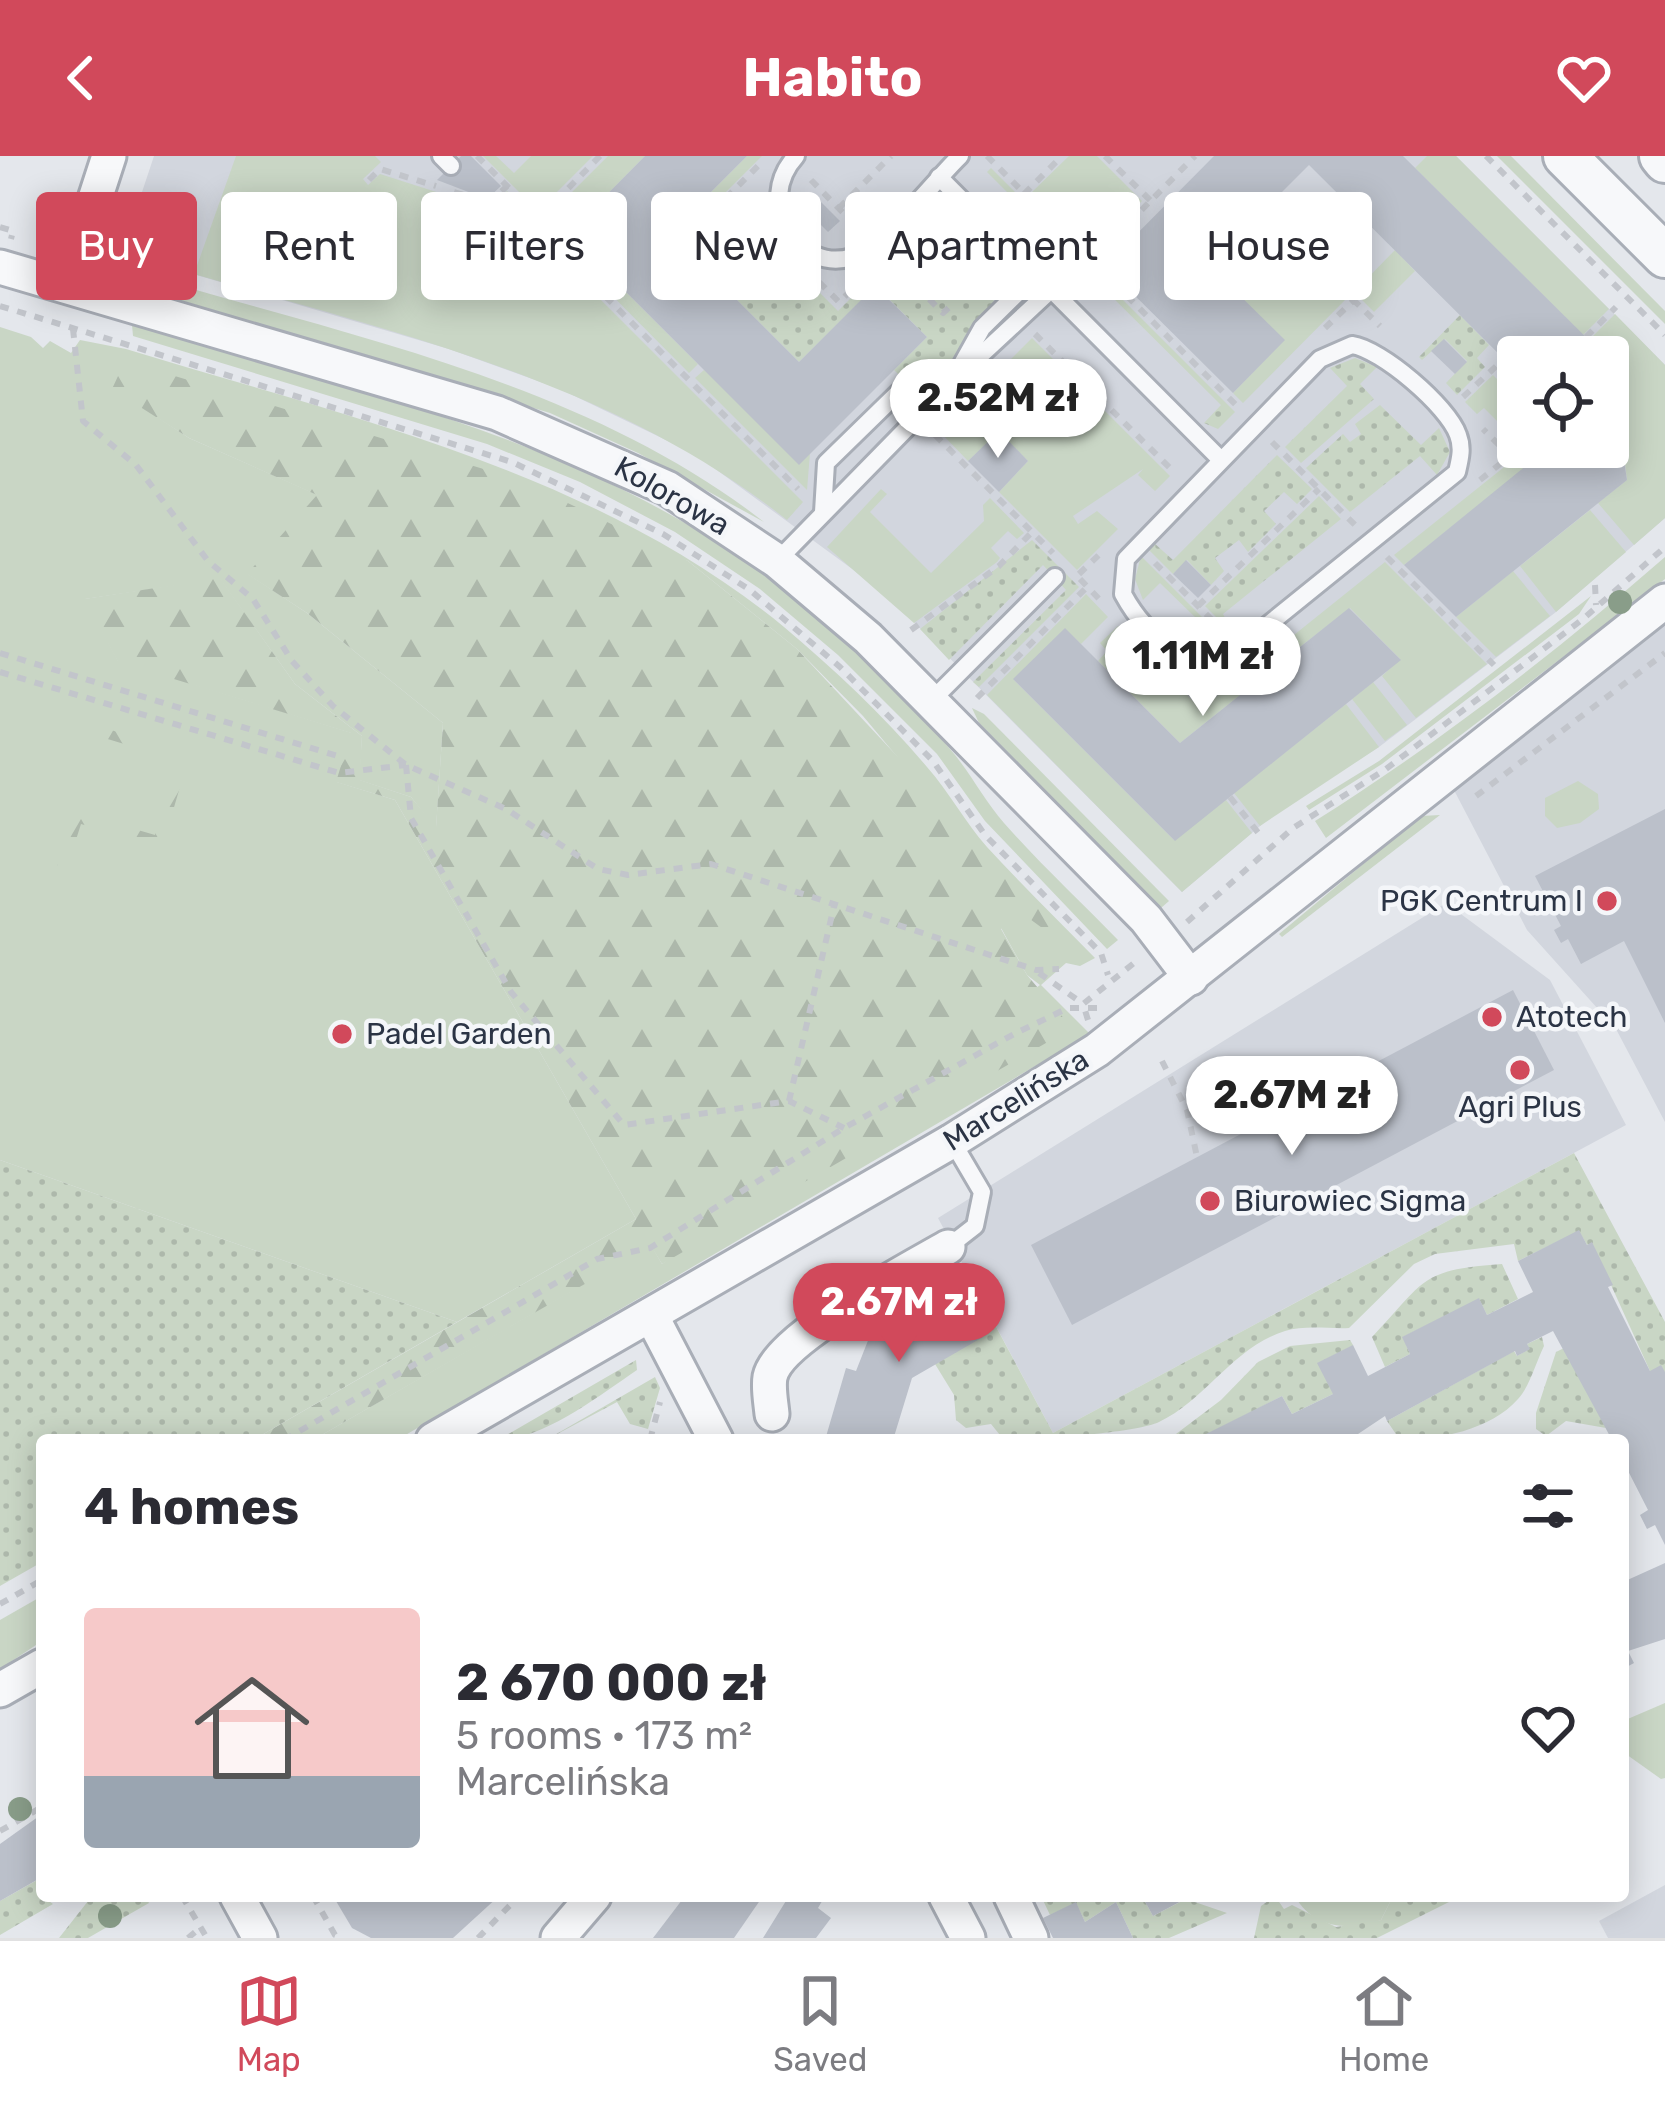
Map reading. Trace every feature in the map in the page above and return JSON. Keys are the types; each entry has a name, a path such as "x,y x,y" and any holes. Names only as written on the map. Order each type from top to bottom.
{"street":[{"path":"97,192 109,156"},
{"path":"1565,156 1665,256"},
{"name":"Kolorowa","path":"0,267 36,277"},
{"name":"Kolorowa","path":"116,300 556,435 667,488 777,561 931,701 1146,919 1190,978"},
{"name":"Marcelińska","path":"444,1434 952,1141 1097,1050 1444,771 1665,601"},
{"path":"772,1414 770,1376 782,1353 850,1303 948,1247"},
{"path":"651,1315 713,1434"},
{"path":"0,1690 36,1669"},
{"path":"240,1902 260,1938"},
{"path":"558,1938 589,1902"},
{"path":"949,1902 968,1938"},
{"path":"1014,1902 1030,1938"}],"lane":[{"path":"796,156 777,184 776,209 786,228 814,254 851,258 946,183 960,156"},
{"path":"946,183 955,192"},
{"path":"952,382 982,328 1010,300"},
{"path":"777,561 952,382 1042,300"},
{"path":"1062,300 1220,459"},
{"path":"1352,345 1384,356 1432,403 1458,433 1461,454 1457,472 1444,486 1240,648 1218,656 1186,655 1130,606 1121,578 1137,544 1220,459 1320,359 1352,345"},
{"path":"823,512 826,464 908,383"},
{"path":"931,701 1055,577"},
{"path":"948,1247 976,1226 982,1192 952,1141"}],"path":[{"path":"477,156 513,192"},
{"path":"565,192 600,156"},
{"path":"732,192 768,156"},
{"path":"839,208 891,156"},
{"path":"988,156 946,183 922,221 1006,304"},
{"path":"1026,192 1062,156"},
{"path":"1105,156 1150,201"},
{"path":"1140,211 1195,156"},
{"path":"1486,156 1665,335"},
{"path":"0,227 13,231"},
{"path":"821,284 839,302 845,296"},
{"path":"610,300 823,512"},
{"path":"1354,300 1383,329"},
{"path":"0,306 512,462 611,506 692,552 793,625 933,761 985,836 1101,953 1108,975"},
{"path":"1587,336 1616,307"},
{"path":"1021,320 1178,476"},
{"path":"73,329 83,421 136,465 208,561 253,599 292,661 333,706 406,766 506,809 598,869 628,875 711,864 1036,970 1059,969"},
{"path":"1456,403 1497,365"},
{"path":"1470,416 1510,456 1474,484"},
{"path":"918,419 1103,603"},
{"path":"1198,606 1319,489"},
{"path":"911,630 999,566 1032,532"},
{"path":"1369,568 1403,541"},
{"path":"1137,544 1252,660 1202,701 1169,669"},
{"path":"1180,928 1293,828 1386,769 1597,608 1665,548"},
{"path":"1595,585 1597,608"},
{"path":"977,698 1087,586"},
{"path":"0,653 344,758"},
{"path":"1483,792 1665,653"},
{"path":"0,672 339,773 406,766"},
{"path":"406,766 411,818 512,992 624,1126 790,1101 844,1128"},
{"path":"1230,797 1260,835"},
{"path":"790,1101 834,906"},
{"path":"294,1434 597,1259 650,1249 844,1128 1014,1034 1083,1004 1135,962"},
{"path":"1036,970 1083,1004 1103,1008"},
{"path":"1083,1004 1095,1030"},
{"path":"1162,1061 1187,1110 1197,1157"},
{"path":"652,1434 664,1387"},
{"path":"0,1604 36,1583"},
{"path":"0,1831 36,1810"},
{"path":"186,1902 207,1938"},
{"path":"316,1902 334,1935 344,1938"},
{"path":"478,1938 513,1902"},
{"path":"188,1938 201,1927"}],"shaded area":[{"path":"154,156 1456,156 1665,365 1665,518 1556,612 1379,747 1278,811 1182,892 885,593 695,454 560,389 449,349 282,300 397,300 397,192 221,192 221,282 197,275 197,192 142,192"},
{"path":"1665,601 1665,1122 1616,1029 1527,930 1444,771"},
{"path":"1446,903 1550,980 1626,1125 1053,1433 938,1218"},
{"path":"1665,1885 1665,1938 1608,1938 1599,1921"}],"green space":[{"path":"236,156 375,156 381,162 363,179 368,185 380,174 436,192 421,192 421,300 601,300 803,502 787,520 721,473 651,432 578,398 427,342 286,300 397,300 397,192 223,192"},
{"path":"483,156 496,156 514,173 531,156 593,156 557,192 519,192"},
{"path":"608,156 645,156 609,192 572,192"},
{"path":"747,156 762,156 726,192 711,192"},
{"path":"1069,156 1097,156 1133,192 1032,192"},
{"path":"1427,156 1456,156 1609,309 1583,335 1415,168"},
{"path":"1497,156 1511,156 1665,311 1665,324"},
{"path":"991,168 1015,192 1007,192 987,172"},
{"path":"221,198 221,282 197,275"},
{"path":"1395,250 1415,271 1374,312 1362,300 1372,300 1372,274"},
{"path":"197,290 470,371 624,435 696,475 764,522 638,453 550,413 178,300 197,300"},
{"path":"627,293 698,364 689,373 617,300 627,300"},
{"path":"821,294 838,311 849,300 862,300 799,362 737,300 821,300"},
{"path":"890,300 996,303 922,397 894,370 927,337"},
{"path":"1115,300 1123,300 1235,412 1218,429 1204,423 1221,405"},
{"path":"1244,300 1345,300 1243,403 1233,393 1284,340"},
{"path":"1615,314 1665,365 1665,518 1634,545 1598,503 1627,480 1629,336 1593,336"},
{"path":"1460,315 1489,345 1477,358 1485,367 1457,395 1446,383 1467,361 1445,339 1422,360 1419,357"},
{"path":"132,325 486,432 654,506 733,553 807,609 899,694 957,758 1004,823 1118,940 1107,949 985,821 937,754 838,655 760,589 675,532 580,482 487,444 133,336"},
{"path":"0,327 31,337 43,348 50,341 71,353 80,340 126,349 385,427 553,489 634,528 711,573 784,627 840,677 911,748 987,847 1095,958 1080,966 1066,963 1041,985 1090,1034 407,1434 323,1434 651,1245 662,1264 1040,985 1027,975 925,790 863,716 797,649 688,561 113,388 189,438 318,495 248,574 307,613 443,723 436,829 411,797 359,780 362,736 295,684 220,579 85,599 118,661 352,733 337,782 395,800 636,1219 457,1322 0,1160"},
{"path":"1032,338 1170,476 1155,491 1138,475 1143,469 1073,516 1078,524 1097,511 1118,529 1077,570 999,492 1028,461 999,432 968,461 939,431"},
{"path":"1355,358 1377,367 1360,384 1374,399 1301,463 1285,447 1347,386 1330,368"},
{"path":"125,361 520,480 688,561 797,649 1053,923 1049,933 1019,911 1001,929 1027,975 1072,1028 662,1264 651,1246 323,1434 263,1434 636,1219 395,800 336,782 351,733 118,662 84,599 220,578 295,684 362,736 360,780 411,797 436,827 443,723 307,613 247,574 317,495 189,438 112,389"},
{"path":"704,370 810,453 807,490 695,378"},
{"path":"1493,375 1497,379 1497,421 1484,408 1477,414 1465,402"},
{"path":"1380,405 1421,445 1439,428 1450,452 1437,475 1420,456 1350,512 1306,468 1343,434 1350,442 1361,434 1355,424"},
{"path":"1277,455 1312,489 1297,504 1284,492 1264,511 1276,524 1248,552 1239,540 1215,558 1224,571 1211,585 1187,560 1173,574 1148,549 1154,543 1173,560"},
{"path":"1503,468 1525,468 1404,565 1394,555"},
{"path":"881,489 887,494 870,512 931,573 984,521 983,505 990,498 1024,533 1017,539 1008,531 991,548 1000,558 997,562 914,623 827,547"},
{"path":"1319,496 1341,519 1223,614 1235,636 1205,606"},
{"path":"1590,510 1626,552 1556,612 1520,566"},
{"path":"1032,540 1079,587 979,687 973,682 1066,590 1043,565 949,660 920,629"},
{"path":"1141,556 1226,641 1201,644 1179,635 1196,618 1160,583 1143,600 1135,579"},
{"path":"1665,557 1665,579 1326,838 1315,821 1495,696"},
{"path":"1385,562 1487,664 1416,718 1382,676 1400,659 1350,608 1282,661 1274,651"},
{"path":"1513,571 1550,616 1496,657 1456,617"},
{"path":"1086,594 1108,617 1081,644 1065,629 1014,680 1174,840 1226,800 1252,833 1182,892 987,695"},
{"path":"1591,596 1579,614 1382,764 1309,810 1306,806 1379,761"},
{"path":"1118,626 1144,652 1137,659 1166,688 1174,682 1201,709 1246,673 1254,684 1180,743 1098,661 1107,651 1100,643"},
{"path":"1373,682 1407,725 1385,741 1352,699"},
{"path":"1346,704 1379,747 1260,826 1234,793"},
{"path":"972,708 984,714 1169,901 1161,908 979,723"},
{"path":"104,728 190,753 162,848 81,824 67,868 57,865 73,811 155,835 177,760 101,737"},
{"path":"1578,781 1598,794 1599,809 1580,823 1557,828 1545,816 1545,798"},
{"path":"1440,815 1282,937 1279,934 1421,816"},
{"path":"1574,1153 1665,1322 1665,1372 1650,1371 1592,1243 1587,1245 1579,1231 1518,1261 1514,1244 1435,1254 1414,1264 1349,1328 1300,1328 1267,1339 1159,1422 1092,1434 999,1434 991,1424 966,1428 956,1420 954,1395 935,1364 956,1289 971,1280 1053,1433"},
{"path":"0,1160 457,1322 263,1434 36,1434 36,1565 0,1586"},
{"path":"1502,1264 1518,1299 1487,1315 1479,1299 1403,1337 1410,1354 1385,1367 1372,1337 1415,1290 1454,1270"},
{"path":"1542,1337 1544,1346 1518,1399 1494,1418 1451,1434 1396,1434 1387,1421 1514,1351 1517,1356 1529,1349 1527,1344"},
{"path":"1350,1340 1353,1345 1333,1394 1292,1414 1282,1396 1210,1434 1176,1434 1221,1400 1258,1362 1290,1346"},
{"path":"1566,1347 1606,1428 1566,1421 1549,1434 1536,1429 1536,1413 1556,1352"},
{"path":"636,1360 637,1370 570,1414 534,1433 508,1434"},
{"path":"655,1377 660,1388 648,1429 630,1424 617,1402 556,1434"},
{"path":"36,1599 36,1645 0,1669 0,1620"},
{"path":"1665,1703 1665,1778 1629,1756 1629,1718"},
{"path":"36,1881 36,1902 53,1904 0,1935 0,1901"},
{"path":"87,1902 149,1903 88,1938 59,1938"},
{"path":"1044,1902 1116,1902 1085,1922 1076,1903 1050,1915"},
{"path":"1116,1902 1145,1902 1153,1916 1180,1902 1227,1913 1169,1938 1133,1938"},
{"path":"1267,1902 1279,1902 1284,1909 1292,1905 1336,1927 1381,1920 1390,1902 1449,1902 1377,1938 1254,1938 1261,1906"},
{"path":"1299,1902 1390,1902 1381,1920 1356,1926 1321,1921"}],"building":[{"path":"461,156 471,156 501,186 495,192 469,192 437,180"},
{"path":"645,156 747,156 711,192 651,192 651,300 737,300 799,362 861,300 889,300 927,337 799,465 627,293 627,192 609,192"},
{"path":"1214,156 1403,156 1585,336 1497,336 1497,352 1372,228 1372,192 1336,192 1309,165 1282,192 1178,192"},
{"path":"821,202 840,221 828,232 821,225"},
{"path":"1164,206 1164,300 1244,300 1285,340 1233,393 1139,300 1140,231"},
{"path":"1444,339 1467,362 1455,374 1431,351"},
{"path":"999,431 1028,461 999,492 968,461"},
{"path":"1523,468 1625,468 1627,480 1456,617 1404,565"},
{"path":"1186,560 1211,585 1198,598 1173,574"},
{"path":"1349,608 1401,660 1175,841 1013,679 1065,628 1180,743"},
{"name":"PGK Centrum I","path":"1665,809 1665,1023 1624,941 1581,964 1568,939 1561,943 1554,930 1561,926 1535,876"},
{"name":"Biurowiec Sigma","path":"1513,990 1554,1070 1072,1325 1031,1245"},
{"path":"1579,1230 1587,1245 1592,1242 1613,1285 1608,1287 1650,1371 1661,1365 1665,1372 1665,1545 1655,1525 1647,1529 1640,1515 1648,1510 1629,1473 1629,1434 1609,1434 1553,1331 1527,1344 1530,1349 1517,1356 1515,1351 1358,1434 1206,1434 1282,1396 1292,1414 1333,1394 1317,1363 1353,1345 1368,1376 1410,1354 1402,1337 1479,1298 1487,1315 1533,1292 1518,1261"},
{"path":"952,1283 983,1337 912,1378 895,1434 827,1434 846,1368 856,1371 869,1338 866,1332"},
{"path":"1665,1563 1665,1639 1629,1651 1629,1579"},
{"path":"36,1818 36,1880 0,1901 0,1844"},
{"path":"337,1902 492,1902 453,1938 371,1938 352,1928"},
{"path":"680,1902 759,1902 734,1938 653,1938"},
{"path":"785,1902 822,1902 818,1908 831,1918 816,1938 763,1938"},
{"path":"1076,1902 1085,1922 1116,1902 1133,1938 1053,1938 1043,1918"},
{"path":"1145,1902 1180,1902 1153,1916"}],"place":[{"name":"PGK Centrum I","path":"1607,901"},
{"name":"Atotech","path":"1492,1017"},
{"name":"Padel Garden","path":"342,1034"},
{"name":"Agri Plus","path":"1520,1070"},
{"name":"Biurowiec Sigma","path":"1210,1201"}]}
